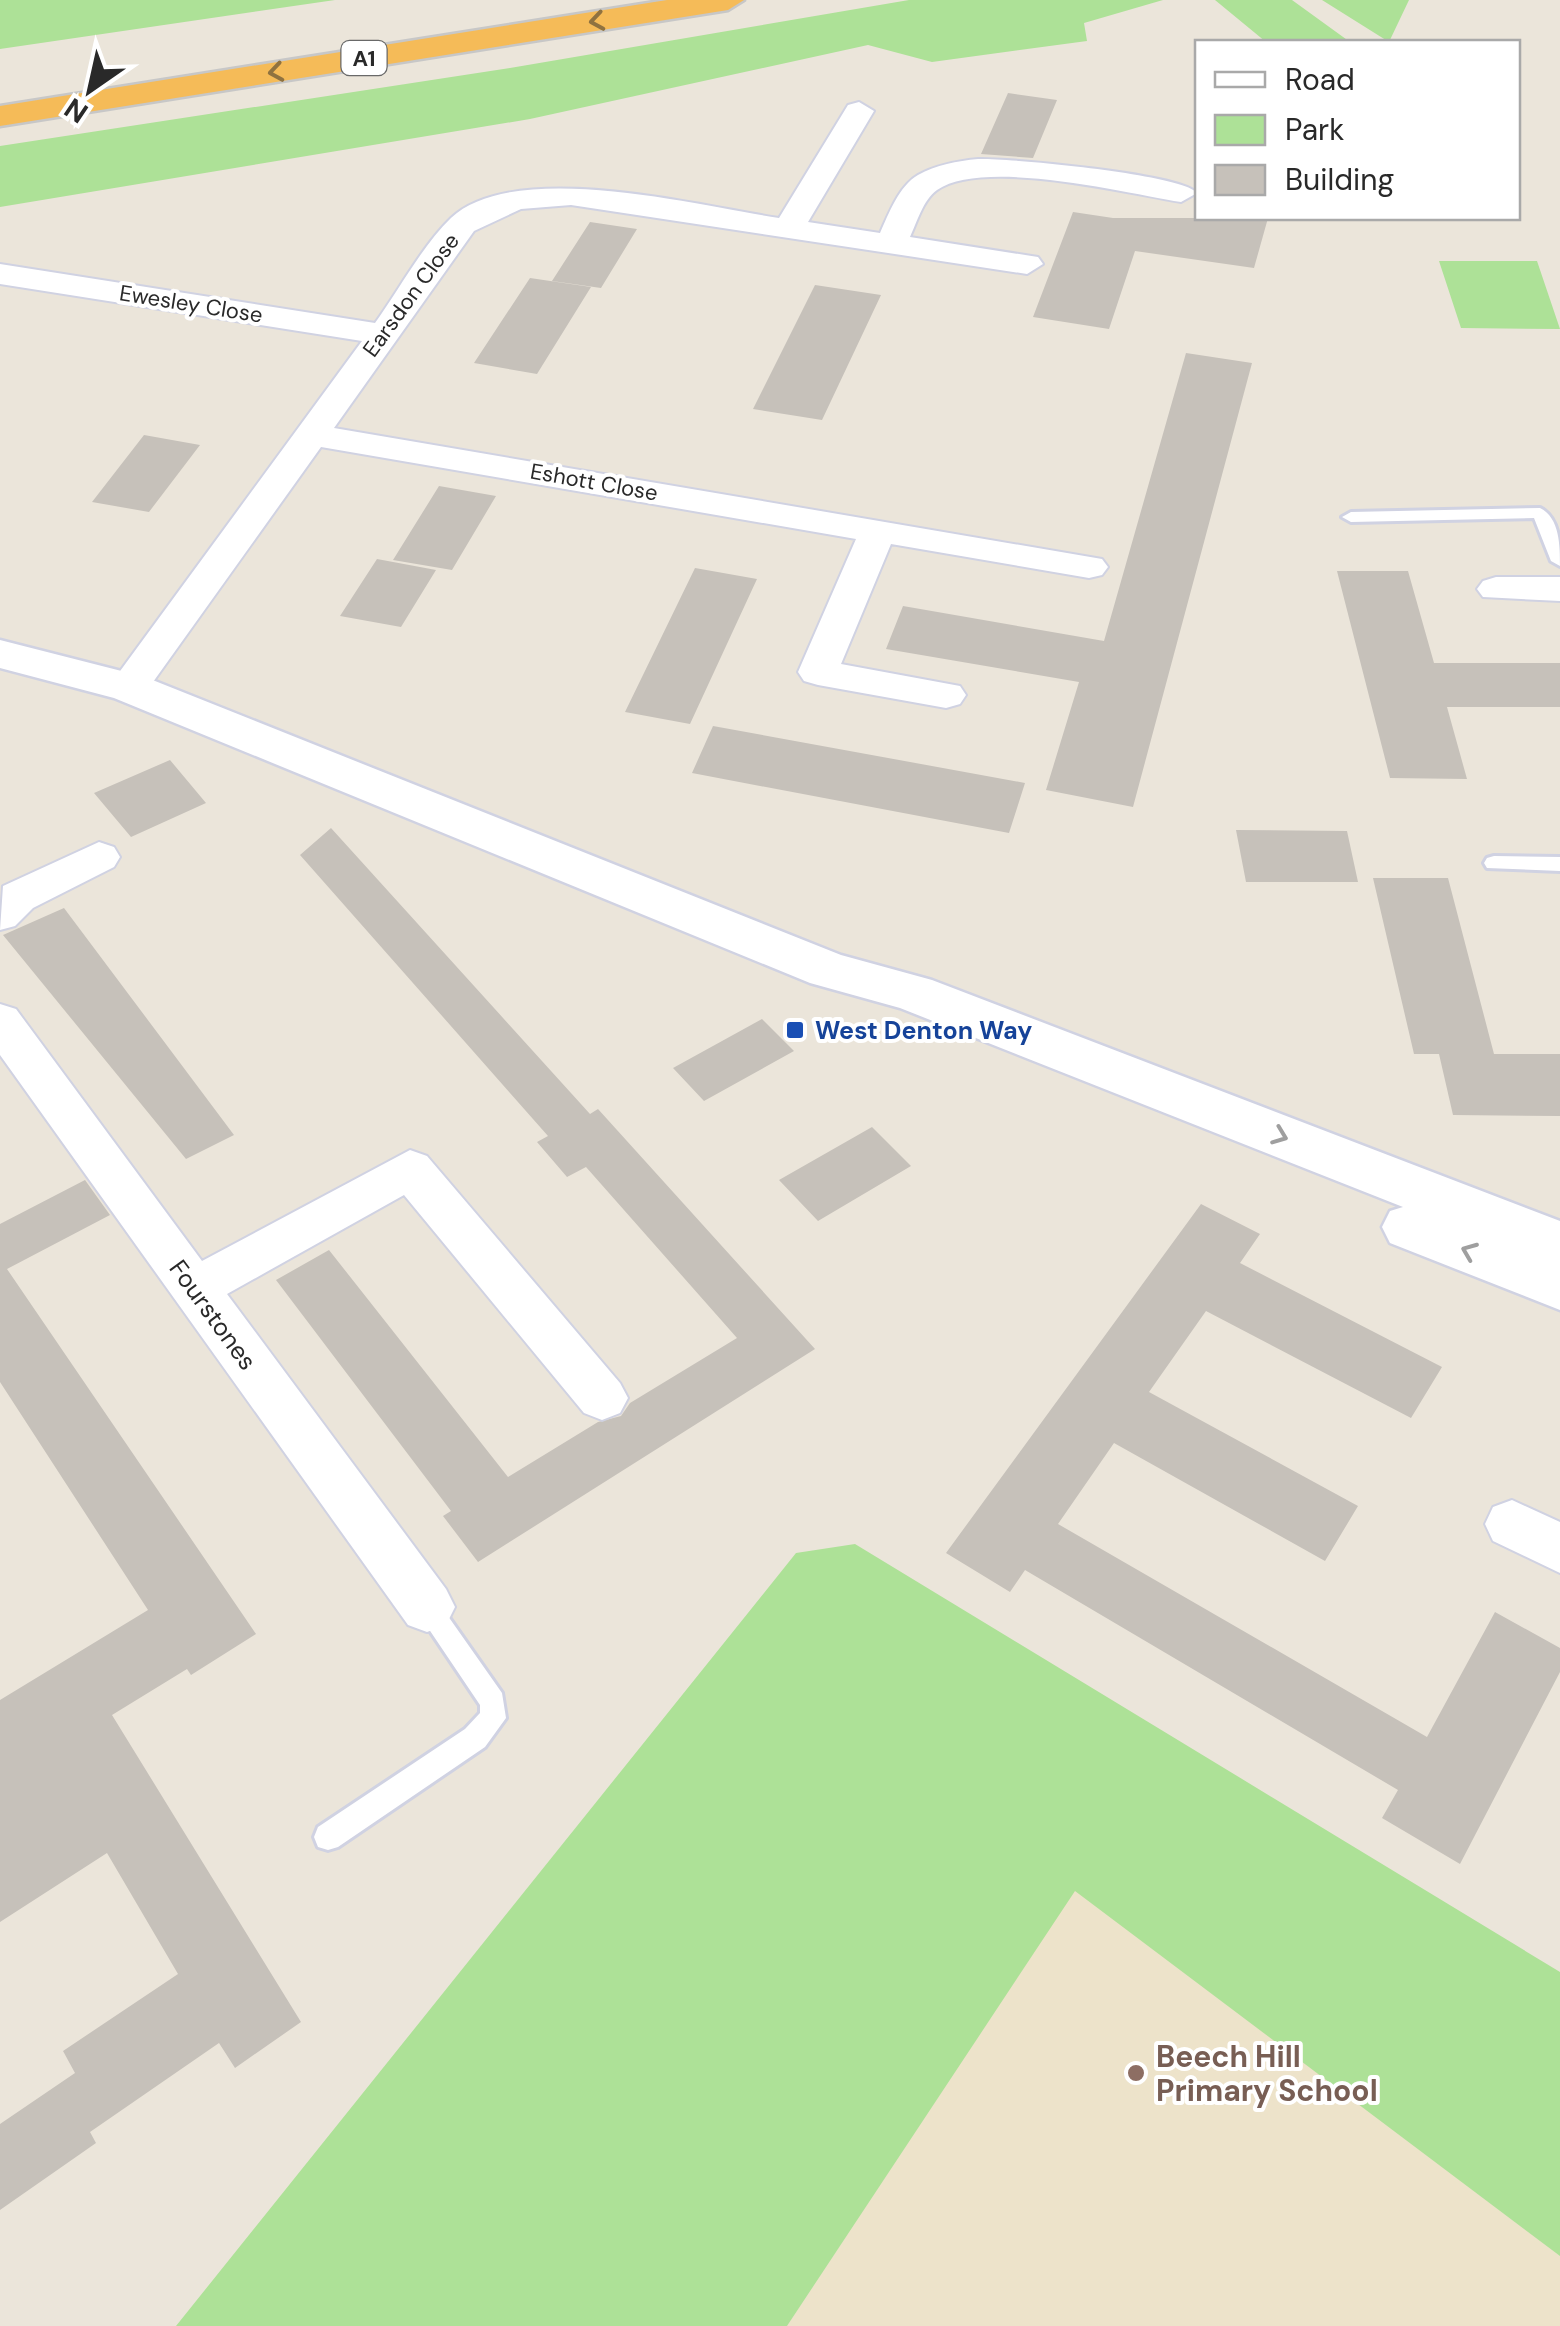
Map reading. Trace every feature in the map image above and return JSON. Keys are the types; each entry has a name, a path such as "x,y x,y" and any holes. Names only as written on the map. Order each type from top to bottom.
{"highway":[{"name":"A1","path":"0,87 555,0"},
{"name":"A1","path":"0,116 728,0"}],"street":[{"path":"788,229 858,111"},
{"path":"891,244 922,186 949,170 985,165 1181,193"},
{"name":"Earsdon Close","path":"129,688 463,224 492,206 532,194 1027,264"},
{"name":"Ewesley Close","path":"0,274 382,334"},
{"name":"Eshott Close","path":"310,434 1089,567"},
{"path":"878,531 818,672 946,695"},
{"path":"1496,589 1560,589"},
{"path":"0,654 129,688 828,970 914,993 1560,1244"},
{"path":"0,915 18,897 99,858"},
{"path":"828,970 896,1012 1560,1286"},
{"name":"Fourstones","path":"0,1021 428,1607"},
{"path":"194,1289 410,1170 602,1398"},
{"path":"1512,1524 1560,1549"}],"lane":[{"path":"1350,516 1540,514 1560,561"},
{"path":"1494,863 1560,864"},
{"path":"328,1837 475,1738 493,1718 492,1702 428,1607"}],"shaded area":[{"name":"Beech Hill Primary School","path":"1075,1890 1560,2256 1560,2326 787,2326"}],"green space":[{"path":"0,0 335,0 0,49"},
{"path":"909,0 1163,0 1084,23 1087,41 932,62 868,45 530,119 0,207 0,146 510,68"},
{"path":"1215,0 1292,0 1347,40 1264,40"},
{"path":"1322,0 1409,0 1390,40"},
{"path":"1439,261 1537,261 1560,329 1461,328"},
{"path":"855,1544 1560,1972 1560,2256 1075,1891 787,2326 176,2326 796,1553"}],"building":[{"path":"1008,93 1057,100 1033,158 981,154"},
{"path":"1073,212 1113,218 1267,220 1254,268 1135,251 1109,329 1033,317"},
{"path":"590,222 637,229 601,288 552,281"},
{"path":"530,278 591,287 537,374 474,363"},
{"path":"815,285 881,295 822,420 753,409"},
{"path":"1186,353 1252,363 1133,807 1046,790 1079,682 886,649 903,606 1104,641"},
{"path":"144,435 200,445 149,512 92,502"},
{"path":"439,486 496,496 452,570 393,560"},
{"path":"377,559 436,570 401,627 340,616"},
{"path":"695,568 757,579 690,724 625,712"},
{"path":"1337,571 1408,571 1434,663 1560,663 1560,707 1447,707 1467,779 1390,778"},
{"path":"713,726 1025,783 1009,833 692,773"},
{"path":"170,760 206,803 131,837 94,793"},
{"path":"331,828 590,1114 598,1109 815,1349 478,1562 443,1516 451,1511 276,1280 329,1250 508,1477 598,1422 621,1416 630,1403 737,1338 586,1167 567,1177 537,1142 548,1136 300,855"},
{"path":"1236,830 1347,831 1358,882 1246,882"},
{"path":"1373,878 1448,878 1494,1054 1560,1054 1560,1116 1453,1115 1439,1054 1414,1054"},
{"path":"64,908 234,1135 186,1159 3,935"},
{"path":"762,1019 794,1051 704,1101 673,1068"},
{"path":"872,1127 911,1166 818,1221 779,1180"},
{"path":"85,1180 110,1215 7,1269 256,1634 191,1675 187,1669 112,1715 301,2022 235,2068 219,2043 90,2132 96,2143 0,2210 0,2124 75,2073 63,2051 178,1974 107,1853 0,1922 0,1700 148,1610 0,1382 0,1224"},
{"path":"1201,1204 1260,1234 1240,1263 1442,1367 1411,1418 1206,1311 1149,1392 1358,1506 1325,1561 1114,1443 1058,1524 1427,1737 1495,1612 1560,1648 1560,1672 1460,1864 1382,1818 1398,1790 1025,1570 1010,1592 946,1553"}],"place":[{"name":"West Denton Way","path":"795,1030"},
{"name":"Beech Hill Primary School","path":"1136,2073"}]}
